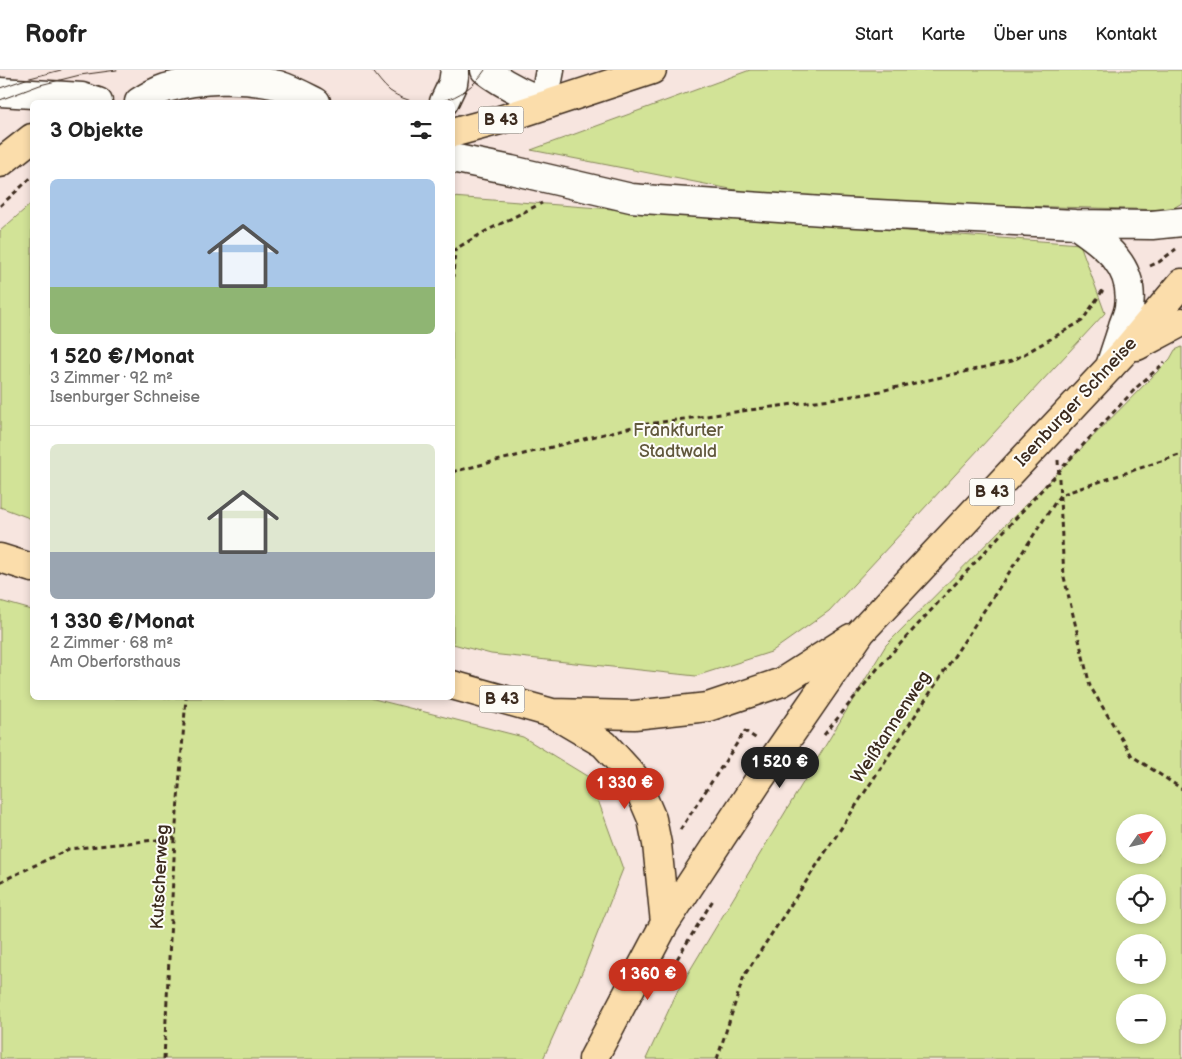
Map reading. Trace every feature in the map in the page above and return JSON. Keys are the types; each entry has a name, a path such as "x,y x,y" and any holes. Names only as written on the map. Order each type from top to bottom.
{"main road":[{"name":"B 43","path":"455,132 469,130 652,70"},
{"path":"0,163 30,140"},
{"name":"Isenburger Schneise","path":"593,1059 665,923 861,632 1117,360 1182,283"},
{"path":"1117,360 1182,322"},
{"path":"0,558 30,567"},
{"name":"B 43","path":"455,686 552,713 634,715 708,707 782,682 861,632"},
{"path":"552,713 604,744 634,777 652,818 657,844 665,923"}],"street":[{"path":"445,100 453,83 455,70"},
{"path":"485,70 518,91 548,104 550,70"},
{"path":"142,100 166,88 225,80 278,85 312,100"},
{"path":"0,92 82,97 92,100"},
{"path":"455,159 556,192 838,212 1075,224 1152,225 1181,233"},
{"path":"1075,224 1097,240 1114,256 1121,265 1128,282 1129,309 1117,360"}],"path":[{"path":"0,206 30,179"},
{"path":"455,250 556,192"},
{"path":"1159,262 1181,233"},
{"path":"455,471 640,425 867,394 1012,361 1082,321 1106,284"},
{"path":"822,738 878,668 1138,387 1169,359"},
{"path":"1056,424 1064,577 1090,686 1132,756 1182,789"},
{"path":"1060,495 1182,454"},
{"name":"Weißtannenweg","path":"717,1059 744,976 1060,495"},
{"name":"Kutscherweg","path":"164,1059 175,838 186,700"},
{"path":"657,844 674,840 745,730 777,755"},
{"path":"0,882 69,849 175,838"},
{"path":"677,960 717,895"}],"green space":[{"path":"750,70 1182,70 1182,203 1170,210 787,200 531,150"},
{"name":"Frankfurter Stadtwald","path":"455,197 1080,244 1105,313 829,611 771,652 696,676 491,654 455,645"},
{"path":"30,205 30,518 0,507 0,231"},
{"path":"1182,347 1182,1059 646,1059 678,990 886,645 1170,359 1175,350"},
{"path":"0,601 30,609 30,700 378,700 523,737 590,778 623,869 583,970 543,1059 0,1059"}],"tram line":[{"path":"0,88 61,70"},
{"path":"0,100 40,85 80,75 117,70"},
{"path":"372,70 390,91 410,100"},
{"path":"445,100 466,90 485,70"}]}
